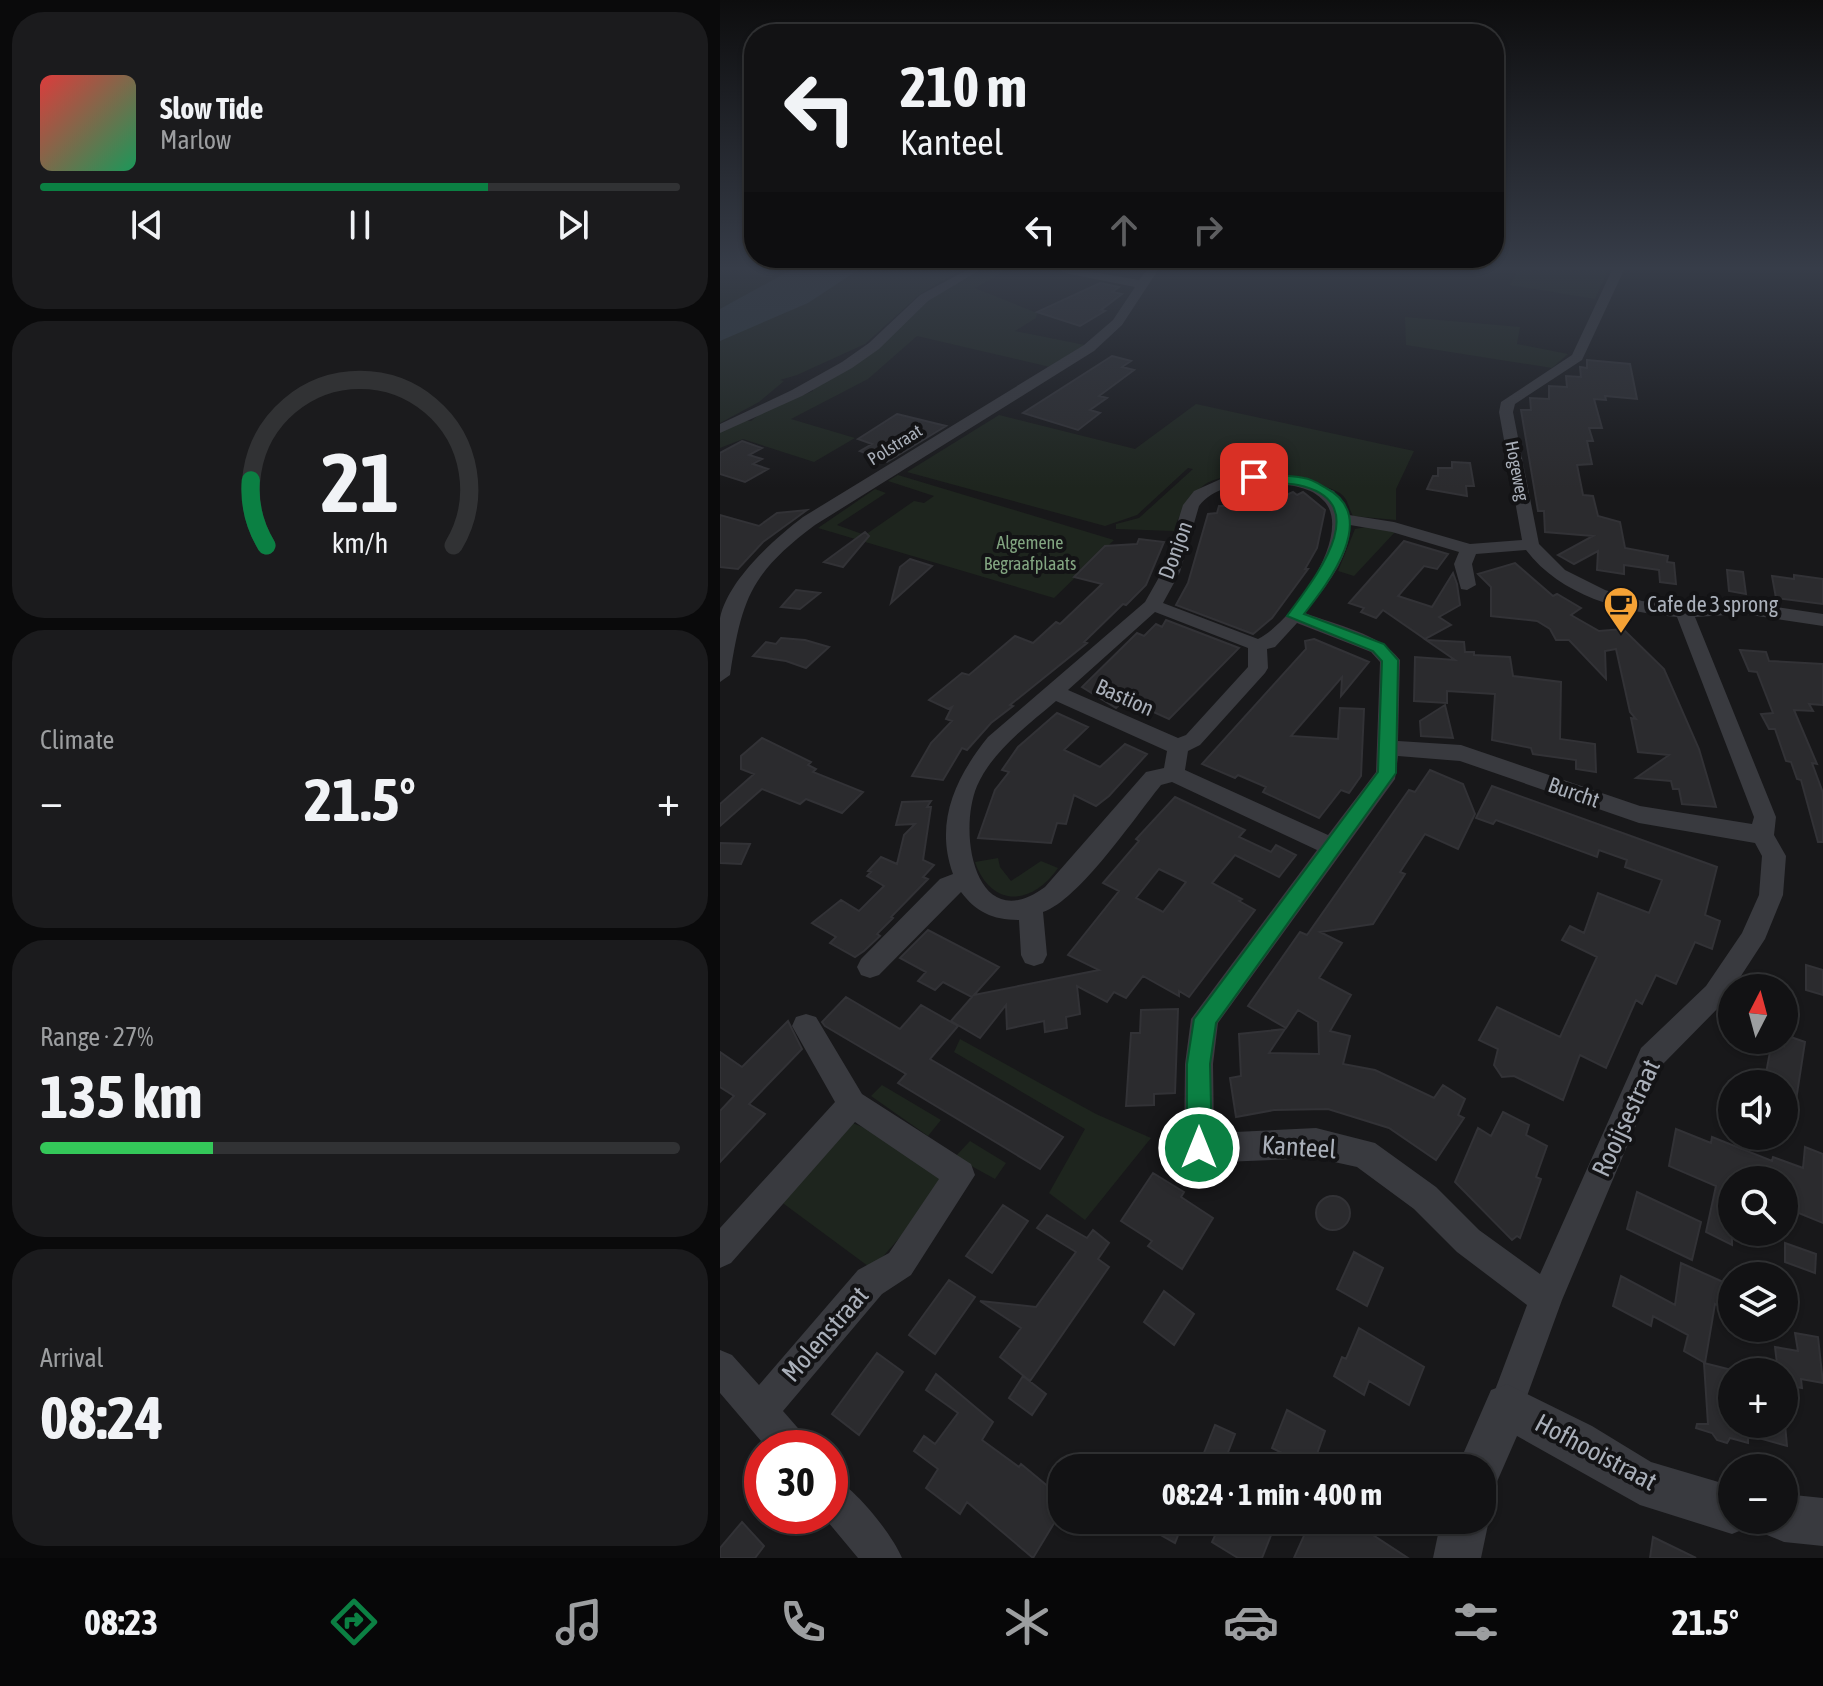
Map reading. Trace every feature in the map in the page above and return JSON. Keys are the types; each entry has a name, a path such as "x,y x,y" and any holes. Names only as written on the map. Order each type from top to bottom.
{"street":[{"path":"720,429 830,376 878,343"},
{"name":"Polstraat","path":"720,675 733,608 756,569 774,549 809,521 1095,343"},
{"name":"Hogeweg","path":"1531,545 1506,412 1508,402 1577,357 1584,343"},
{"name":"Donjon","path":"965,879 957,836 963,793 978,764 996,742 1152,605 1171,572 1191,505 1200,494 1216,485 1254,477 1304,482 1334,497 1345,519"},
{"path":"1152,605 1257,645 1268,643 1316,589 1339,545 1345,519 1402,528 1469,549 1531,545 1540,560 1581,586 1621,603 1684,612 1744,608 1823,620"},
{"path":"1467,585 1463,555 1469,549"},
{"name":"Rooijsestraat","path":"1486,1454 1546,1299 1651,1057 1715,994 1752,939 1771,895 1774,856 1762,835 1765,817 1684,612"},
{"name":"Kanteel","path":"1295,616 1378,648 1390,660 1387,773 1205,1019 1199,1064 1199,1148 1316,1143 1364,1154 1425,1198 1468,1241 1546,1299"},
{"path":"1174,774 1178,747 1193,740 1258,668 1257,645"},
{"name":"Bastion","path":"1052,691 1178,747"},
{"name":"Burcht","path":"1387,748 1461,753 1639,814 1762,835"},
{"path":"870,967 949,886 965,879 968,888 996,908 1030,907 1046,900 1154,778 1174,774 1333,847"},
{"path":"1030,907 1034,955"},
{"name":"Molenstraat","path":"760,1411 870,1282 900,1264 960,1175 852,1104 806,1026"},
{"path":"720,1252 852,1104"},
{"path":"720,1367 776,1430"},
{"name":"Hofhooistraat","path":"1507,1406 1576,1442 1640,1482 1718,1506"},
{"path":"848,1516 883,1558"},
{"path":"1798,1519 1823,1522"},
{"path":"1457,1558 1462,1534"}],"green space":[{"path":"720,343 866,343 780,380 784,381 759,402 720,423"},
{"path":"871,343 909,343 868,379 791,419 855,438 814,462 743,439 720,448 720,431 744,420 751,421 765,410 813,391 812,388"},
{"path":"946,343 1085,345 1050,367"},
{"path":"1517,343 1568,354 1552,368 1406,345"},
{"path":"1196,404 1414,451 1396,489 1396,520 1353,516 1344,497 1338,492 1310,482 1251,475 1216,479 1204,485 1185,506 1174,531 1116,529 1116,524 1139,518 1193,469 1188,468 1137,515 1105,526 907,472 999,415 1135,449"},
{"name":"Algemene Begraafplaats","path":"898,475 1114,540 1054,598 818,528 875,489 886,493 837,525 865,535 914,501 924,503 934,496 888,481"},
{"path":"1366,527 1395,532 1354,576 1338,571 1355,529"},
{"path":"998,858 1000,867 1011,881 1041,861 1058,868 1036,890 1025,895 1001,894 982,877 975,862"},
{"path":"960,1039 1096,1114 1151,1138 1085,1220 1049,1193 1085,1129 954,1052"},
{"path":"882,1085 941,1120 928,1136 871,1096"},
{"path":"848,1121 867,1129 943,1180 916,1219 872,1269 780,1201"},
{"path":"970,1141 1006,1163 995,1179 955,1157"}],"building":[{"path":"1112,356 1131,361 1122,367 1134,370 1099,396 1107,398 1090,410 1100,413 1078,430 1023,413"},
{"path":"1587,360 1630,364 1637,399 1605,396 1606,400 1594,399 1602,428 1589,428 1593,441 1587,441 1592,464 1577,465 1583,495 1593,496 1598,516 1620,522 1625,548 1668,556 1667,562 1674,563 1676,584 1660,582 1659,570 1624,565 1624,574 1597,570 1598,551 1574,564 1558,555 1593,536 1545,532 1544,511 1538,511 1521,410 1531,410 1530,398 1549,399 1549,386 1567,387 1566,376 1581,377 1580,367 1587,368"},
{"path":"897,414 946,426 887,462 860,451 872,444 858,439"},
{"path":"742,441 762,448 749,455 762,459 753,464 768,469 745,482 720,474 720,453"},
{"path":"1452,462 1470,463 1474,486 1466,486 1467,496 1427,489 1433,476 1438,476 1438,468 1452,468"},
{"path":"1258,488 1261,492 1271,491 1276,500 1293,492 1297,495 1303,492 1325,510 1317,548 1305,569 1308,569 1272,618 1253,634 1176,605 1188,583 1208,514 1217,513 1219,506 1243,506 1234,492"},
{"path":"807,510 763,542 738,569 720,567 720,515 759,526 777,513"},
{"path":"865,532 869,536 843,567 824,562"},
{"path":"1139,539 1164,542 1146,585 1084,642 1087,643 1010,705 1013,706 991,723 967,750 962,748 943,780 912,776 931,743 952,721 946,719 952,707 948,709 929,700 962,673 969,675 1015,636 1033,643 1056,622 1060,624 1102,584 1074,577 1105,546 1137,544"},
{"path":"1404,541 1448,554 1437,569 1424,566 1398,596 1432,607 1453,573 1457,584 1460,605 1439,617 1451,625 1425,639 1383,610 1376,618 1361,612 1364,608 1349,603"},
{"path":"910,559 932,566 891,603 900,567"},
{"path":"1515,563 1553,596 1557,594 1581,608 1571,615 1599,631 1623,629 1664,669 1699,749 1716,807 1682,804 1679,789 1673,789 1671,781 1636,778 1669,755 1638,752 1631,718 1636,719 1630,712 1616,649 1605,651 1606,679 1569,640 1556,640 1550,629 1537,621 1491,616 1491,587 1478,574"},
{"path":"1727,570 1743,572 1746,594 1729,591"},
{"path":"1794,575 1823,579 1823,604 1776,598 1772,576 1794,579"},
{"path":"796,590 820,593 800,609 781,607"},
{"path":"1166,620 1239,648 1169,719 1125,699 1116,708 1082,687 1137,633 1144,636 1156,624 1162,627"},
{"path":"781,638 805,640 829,647 806,668 786,661 753,656 766,642 776,644"},
{"path":"1314,639 1369,662 1341,696 1342,677 1291,736 1338,739 1340,708 1364,709 1361,776 1349,793 1341,790 1319,818 1263,792 1266,787 1202,764 1306,649 1305,641"},
{"path":"1426,640 1464,642 1465,652 1474,652 1474,655 1510,657 1513,676 1561,682 1560,739 1595,744 1596,772 1576,769 1576,760 1533,754 1531,748 1492,740 1495,694 1447,691 1447,703 1414,701 1415,657 1455,660"},
{"path":"1740,650 1766,652 1769,661 1823,664 1823,705 1809,704 1813,711 1794,710 1817,764 1812,763 1823,793 1823,842 1818,842 1801,780 1797,779 1791,762 1786,761 1775,729 1769,729 1761,714 1773,713 1757,672 1749,671"},
{"path":"1445,705 1453,738 1421,736 1420,721"},
{"path":"1057,713 1088,727 1064,750 1100,767 1125,744 1147,754 1096,806 1074,795 1066,824 1057,823 1051,843 978,838 995,790 1009,772 1002,770 1018,747"},
{"path":"762,738 811,762 808,765 816,769 813,772 863,792 842,813 806,799 800,804 762,789 720,826 720,804 754,774 741,769 741,756"},
{"path":"1430,770 1463,784 1475,814 1458,849 1425,834 1400,872 1405,874 1373,924 1320,932 1342,943 1319,978 1351,995 1330,1031 1350,1036 1343,1064 1375,1070 1434,1098 1443,1085 1465,1099 1458,1115 1464,1118 1436,1160 1389,1128 1328,1109 1274,1110 1236,1117 1230,1078 1241,1076 1239,1034 1285,1029 1269,1053 1319,1054 1318,1022 1298,1010 1286,1028 1248,1006 1300,932 1307,935 1409,790 1415,792"},
{"path":"1492,786 1717,867 1705,915 1720,921 1712,949 1695,942 1676,984 1656,975 1642,1004 1636,1000 1606,1068 1580,1055 1563,1100 1514,1076 1502,1077 1494,1065 1498,1049 1479,1040 1497,1007 1560,1037 1597,957 1562,940 1570,926 1584,933 1598,893 1649,913 1662,880 1625,867 1627,860 1599,850 1597,857 1496,820 1493,824 1476,818"},
{"path":"1175,797 1245,830 1239,837 1271,852 1276,845 1296,855 1279,877 1235,855 1212,883 1242,899 1239,901 1255,910 1189,997 1179,991 1179,996 1143,976 1126,998 1114,992 1107,1002 1077,986 1080,1014 1066,1017 1067,1028 1045,1032 1044,1021 1007,1029 1006,1005 980,1038 951,1021 972,997 943,982 935,990 918,981 926,972 900,958 928,930 999,967 974,995 1099,970 1068,955 1119,891 1103,883 1139,841 1136,839","holes":["1159,869 1186,882 1163,912 1136,898"]},
{"path":"931,801 927,807 931,807 923,860 934,865 923,877 928,879 891,917 877,934 880,936 855,957 830,943 836,937 812,923 841,900 859,911 884,886 867,876 871,872 868,871 881,857 897,864 904,835 915,824 896,825 902,802"},
{"path":"720,843 750,844 741,864 720,863"},
{"path":"1806,965 1823,970 1823,995 1806,990"},
{"path":"846,997 900,1029 921,1005 958,1026 930,1059 1063,1137 1040,1169 898,1083 906,1074 825,1026 822,1022"},
{"path":"1178,1009 1175,1093 1154,1094 1154,1105 1126,1106 1131,1033 1140,1033 1141,1010"},
{"path":"788,1021 802,1049 749,1104 765,1114 720,1162 720,1111 734,1096 720,1087 720,1052 742,1067"},
{"path":"1798,1040 1805,1042 1798,1088 1798,1070 1767,1070 1770,1054 1798,1054"},
{"path":"1503,1112 1529,1125 1526,1135 1547,1146 1536,1177 1541,1179 1520,1238 1517,1236 1512,1240 1455,1182 1478,1128 1491,1136"},
{"path":"1676,1129 1711,1143 1712,1137 1718,1139 1718,1150 1744,1150 1772,1161 1773,1157 1798,1166 1718,1166 1718,1238 1706,1232 1716,1186 1669,1166"},
{"path":"1805,1147 1823,1154 1823,1223 1798,1213 1798,1166 1803,1168"},
{"path":"1153,1173 1184,1192 1181,1197 1213,1218 1182,1269 1148,1246 1152,1241 1121,1221"},
{"path":"1637,1192 1701,1222 1692,1260 1627,1229"},
{"path":"1333,1196 1345,1201 1350,1213 1345,1225 1333,1230 1321,1225 1316,1213 1321,1201"},
{"path":"1003,1205 1028,1221 992,1273 966,1256"},
{"path":"1047,1215 1087,1238 1093,1230 1109,1243 1098,1259 1109,1267 1030,1381 1000,1357 1021,1328 980,1301 1036,1307 1076,1252 1037,1228"},
{"path":"1785,1246 1816,1254 1815,1273 1798,1267 1798,1262 1785,1262"},
{"path":"1354,1252 1383,1268 1367,1306 1337,1289"},
{"path":"1681,1263 1718,1280 1718,1305 1715,1304 1705,1363 1684,1351 1688,1335 1653,1316 1651,1326 1613,1306 1621,1276 1675,1305"},
{"path":"949,1280 975,1297 935,1354 909,1335"},
{"path":"1164,1291 1194,1314 1174,1345 1144,1322"},
{"path":"1359,1328 1424,1367 1409,1405 1369,1381 1364,1395 1334,1376 1342,1357 1346,1359"},
{"path":"1798,1334 1818,1337 1823,1383 1801,1379 1802,1388 1798,1387 1798,1358 1776,1358 1775,1347 1798,1351"},
{"path":"877,1353 903,1372 859,1435 832,1414"},
{"path":"1704,1363 1718,1366 1718,1438 1730,1438 1727,1443 1717,1440 1712,1433 1696,1428 1697,1424 1708,1424"},
{"path":"936,1374 993,1422 982,1440 1019,1467 1021,1464 1048,1486 1048,1533 1033,1558 967,1502 960,1514 926,1488 938,1469 914,1451 924,1436 935,1444 958,1413 926,1390"},
{"path":"1023,1376 1046,1394 1032,1415 1009,1398"},
{"path":"1287,1410 1325,1431 1317,1454 1284,1454 1272,1448"},
{"path":"1215,1425 1235,1434 1227,1454 1204,1454"},
{"path":"1730,1438 1748,1438 1748,1443"},
{"path":"1759,1438 1786,1438 1787,1446"},
{"path":"742,1522 744,1534 753,1534 764,1546 755,1558 720,1558 720,1548"},
{"path":"1159,1534 1179,1534 1175,1543"},
{"path":"1216,1534 1271,1534 1262,1558 1238,1558 1212,1542"},
{"path":"1305,1534 1371,1534 1408,1558 1294,1558"},
{"path":"1653,1537 1696,1558 1650,1558"}],"place":[{"name":"Cafe de 3 sprong","path":"1621,635"}],"route":[{"path":"1199,1148 1199,1064 1205,1019 1387,773 1390,660 1378,648 1295,616 1316,589 1339,545 1345,519 1341,507 1334,497 1304,482 1254,477"}]}
